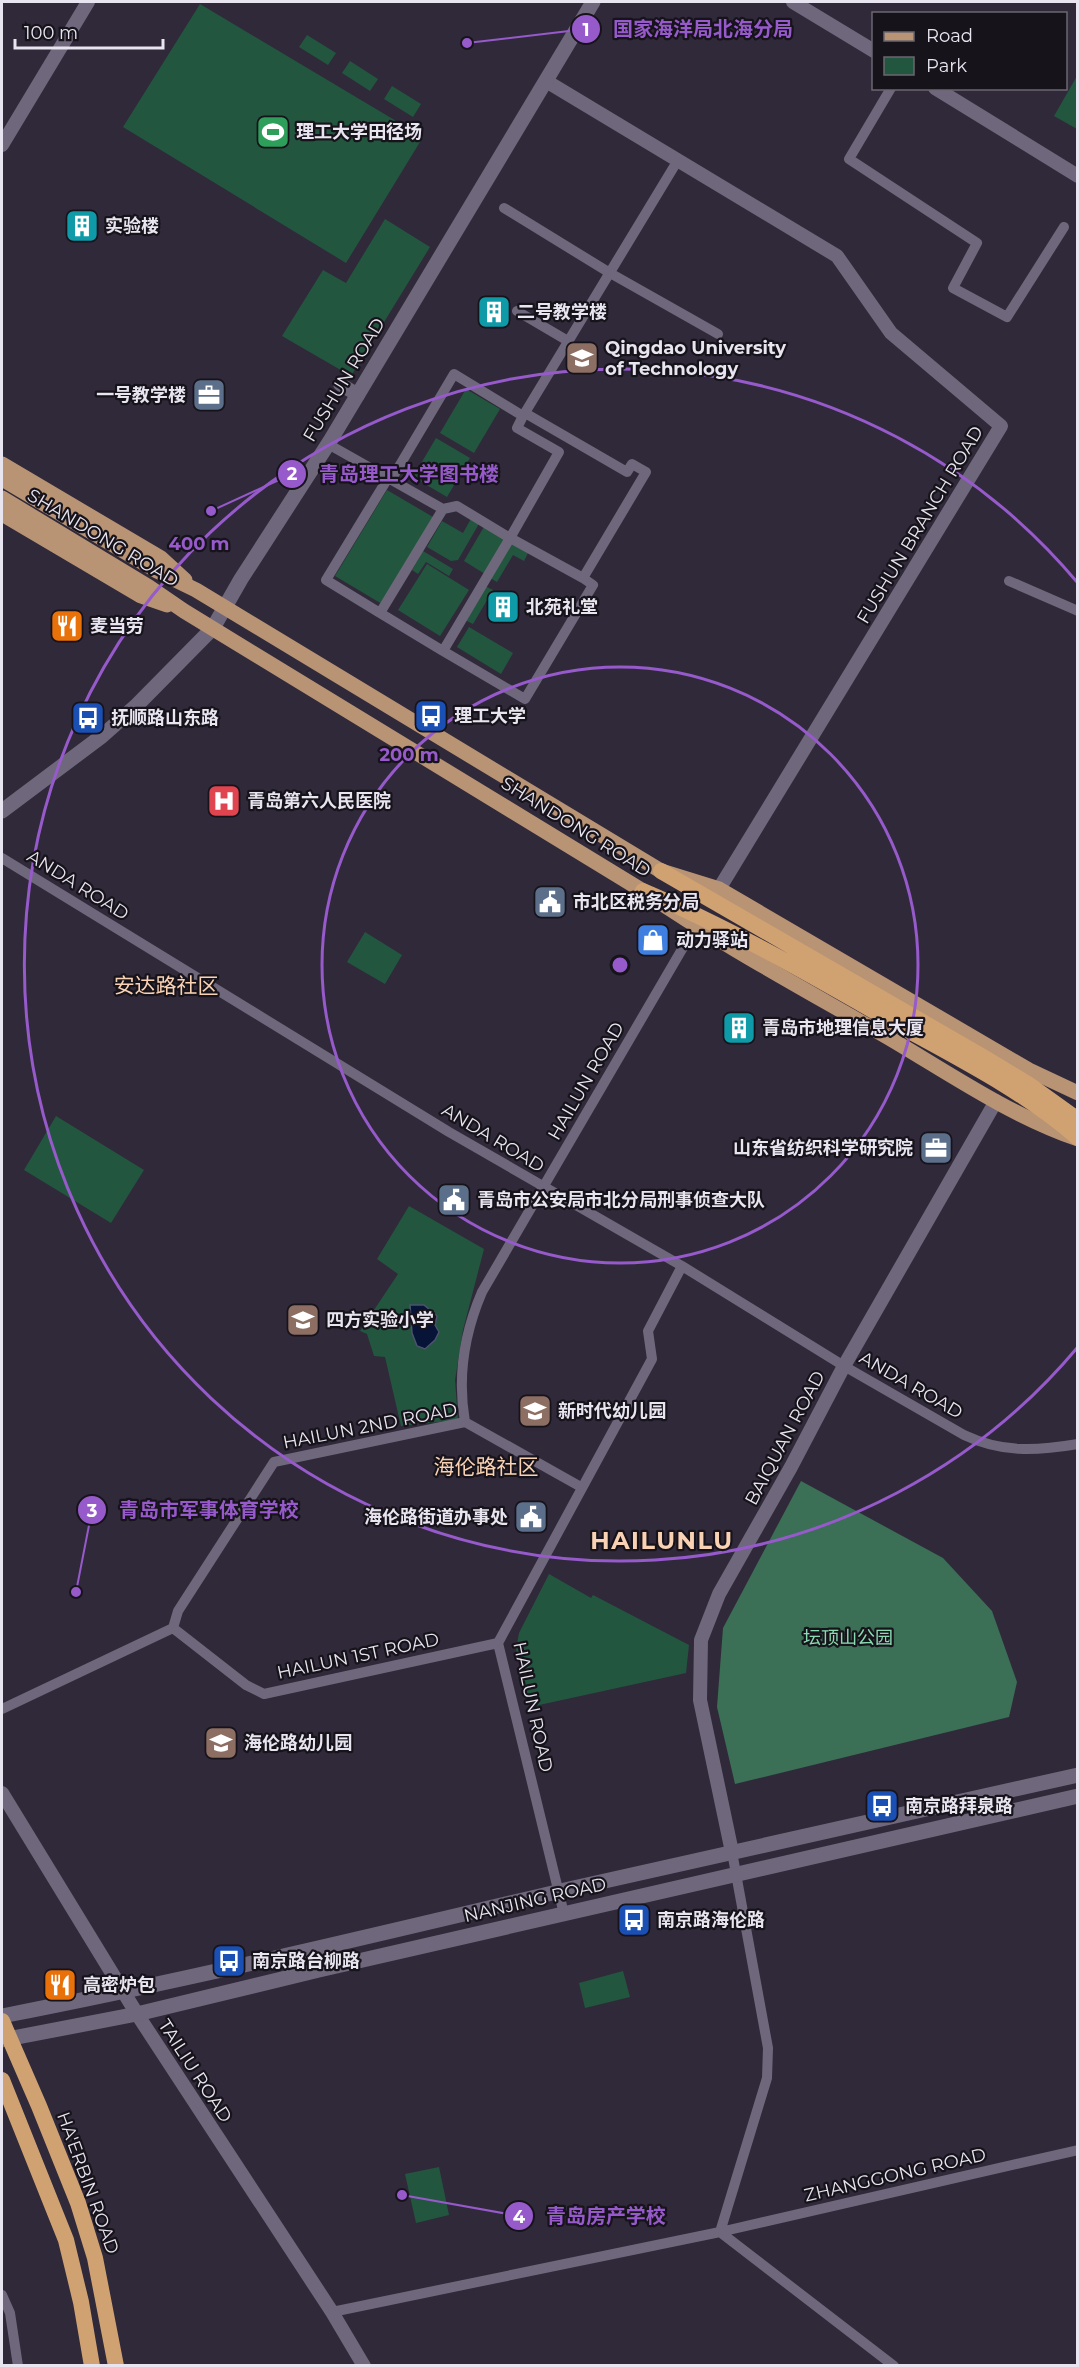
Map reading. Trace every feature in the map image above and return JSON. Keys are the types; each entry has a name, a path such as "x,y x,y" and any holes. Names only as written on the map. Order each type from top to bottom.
{"highway":[{"path":"661,871 762,939 1020,1095 1077,1140"},
{"path":"643,891 762,939 983,1057 1028,1084 1077,1120"},
{"name":"HA'ERBIN ROAD","path":"2,2021 6,2039 65,2171 87,2231 104,2296 116,2366"},
{"path":"2,2079 66,2240 81,2302 92,2366"}],"main road":[{"name":"FUSHUN ROAD","path":"2,811 102,736 137,705 213,628 332,446 358,394 593,2"},
{"name":"SHANDONG ROAD","path":"2,464 161,558 196,590"},
{"name":"SHANDONG ROAD","path":"2,479 157,571 196,590 661,871 718,889 1029,1070 1077,1093"},
{"name":"SHANDONG ROAD","path":"2,498 149,586 184,611 643,891 695,927 996,1101 1077,1140"},
{"name":"SHANDONG ROAD","path":"2,514 141,596 184,611"},
{"name":"NANJING ROAD","path":"2,2016 324,1948 732,1852 1077,1775"},
{"name":"NANJING ROAD","path":"6,2039 137,2014 737,1873 1077,1796"}],"street":[{"path":"2,145 88,2"},
{"path":"793,2 872,50"},
{"name":"FUSHUN BRANCH ROAD","path":"546,81 837,256 891,333 1001,426 718,889"},
{"path":"890,90 849,159 977,243 953,288 1007,317 1064,227"},
{"path":"938,90 1077,176"},
{"path":"443,651 559,452 517,428 678,160"},
{"path":"504,208 610,273 718,334"},
{"path":"517,311 568,341"},
{"path":"332,446 389,479 443,509 457,506 593,585 525,699 326,580 389,479 454,374 627,472 632,464 646,472 583,578"},
{"path":"340,384 358,394"},
{"path":"380,613 443,509"},
{"path":"1009,581 1077,611"},
{"name":"ANDA ROAD","path":"2,858 543,1187 682,1266 844,1366 983,1444 1009,1449 1077,1444"},
{"name":"HAILUN ROAD","path":"465,1422 460,1382 462,1352 482,1292 695,927"},
{"name":"BAIQUAN ROAD","path":"732,1852 700,1700 701,1640 719,1594 844,1366 996,1101"},
{"name":"HAILUN ROAD","path":"564,1914 498,1643 652,1359 648,1331 682,1266"},
{"name":"HAILUN 2ND ROAD","path":"173,1628 178,1611 274,1462 465,1422 581,1487"},
{"path":"2,1709 173,1628"},
{"name":"HAILUN 1ST ROAD","path":"173,1628 246,1685 264,1694 498,1643"},
{"name":"TAILIU ROAD","path":"2,1792 123,1992 332,2312 364,2366"},
{"path":"732,1852 768,2048 767,2078 720,2232 894,2366"},
{"name":"ZHANGGONG ROAD","path":"332,2312 720,2232 1077,2150"},
{"path":"2,2295 10,2313 18,2366"}],"green space":[{"name":"理工大学田径场","path":"200,4 423,137 346,263 123,127"},
{"path":"307,35 336,53 328,65 299,47"},
{"path":"350,61 378,79 370,91 342,73"},
{"path":"1077,76 1077,129 1054,116"},
{"path":"392,86 421,104 413,117 384,99"},
{"path":"385,219 430,247 351,376 282,336 323,270 346,283"},
{"path":"466,389 500,409 474,453 440,433"},
{"path":"436,438 470,458 447,497 413,477"},
{"path":"387,490 433,517 382,604 335,576"},
{"path":"472,517 480,522 458,560 451,561 427,547 442,521 463,533"},
{"path":"485,525 506,537 485,574 464,561"},
{"path":"511,543 528,553 524,561 513,555 497,582 490,578"},
{"path":"423,551 453,569 449,576 426,562 418,574 412,570"},
{"path":"427,564 469,590 440,636 398,610"},
{"path":"485,586 493,590 473,624 465,620"},
{"path":"469,627 513,653 501,674 457,647"},
{"path":"365,932 402,955 385,984 347,962"},
{"path":"56,1116 144,1170 111,1223 24,1170"},
{"path":"409,1206 484,1249 463,1330 455,1380 458,1420 401,1426 385,1357 374,1356 367,1334 360,1331 398,1274 377,1259"},
{"name":"坛顶山公园","path":"801,1481 943,1558 992,1611 1017,1682 1009,1717 735,1784 717,1707 723,1628"},
{"path":"549,1574 591,1598 593,1595 689,1645 686,1673 530,1707 516,1650 519,1633"},
{"path":"623,1971 630,1997 585,2008 579,1983"},
{"path":"439,2167 449,2215 416,2223 405,2174"}],"water":[{"path":"410,1305 424,1305 437,1316 435,1325 439,1332 435,1340 425,1349 417,1346 412,1333"}],"place":[{"name":"国家海洋局北海分局","path":"467,43"},
{"name":"理工大学田径场","path":"273,132"},
{"name":"实验楼","path":"82,226"},
{"name":"二号教学楼","path":"494,312"},
{"name":"Qingdao University of Technology","path":"582,358"},
{"name":"一号教学楼","path":"209,395"},
{"name":"青岛理工大学图书楼","path":"211,511"},
{"name":"北苑礼堂","path":"503,607"},
{"name":"麦当劳","path":"67,626"},
{"name":"理工大学","path":"431,716"},
{"name":"抚顺路山东路","path":"88,718"},
{"name":"青岛第六人民医院","path":"224,801"},
{"name":"市北区税务分局","path":"550,902"},
{"name":"动力驿站","path":"653,940"},
{"name":"青岛市地理信息大厦","path":"739,1028"},
{"name":"山东省纺织科学研究院","path":"936,1148"},
{"name":"青岛市公安局市北分局刑事侦查大队","path":"454,1200"},
{"name":"四方实验小学","path":"303,1320"},
{"name":"新时代幼儿园","path":"535,1411"},
{"name":"海伦路街道办事处","path":"531,1517"},
{"name":"青岛市军事体育学校","path":"76,1592"},
{"name":"海伦路幼儿园","path":"221,1743"},
{"name":"南京路拜泉路","path":"882,1806"},
{"name":"南京路海伦路","path":"634,1920"},
{"name":"南京路台柳路","path":"229,1961"},
{"name":"高密炉包","path":"60,1985"},
{"name":"青岛房产学校","path":"402,2195"}],"district":[{"name":"安达路社区","path":"166,985"},
{"name":"海伦路社区","path":"486,1466"},
{"name":"HAILUNLU","path":"662,1540"}]}
